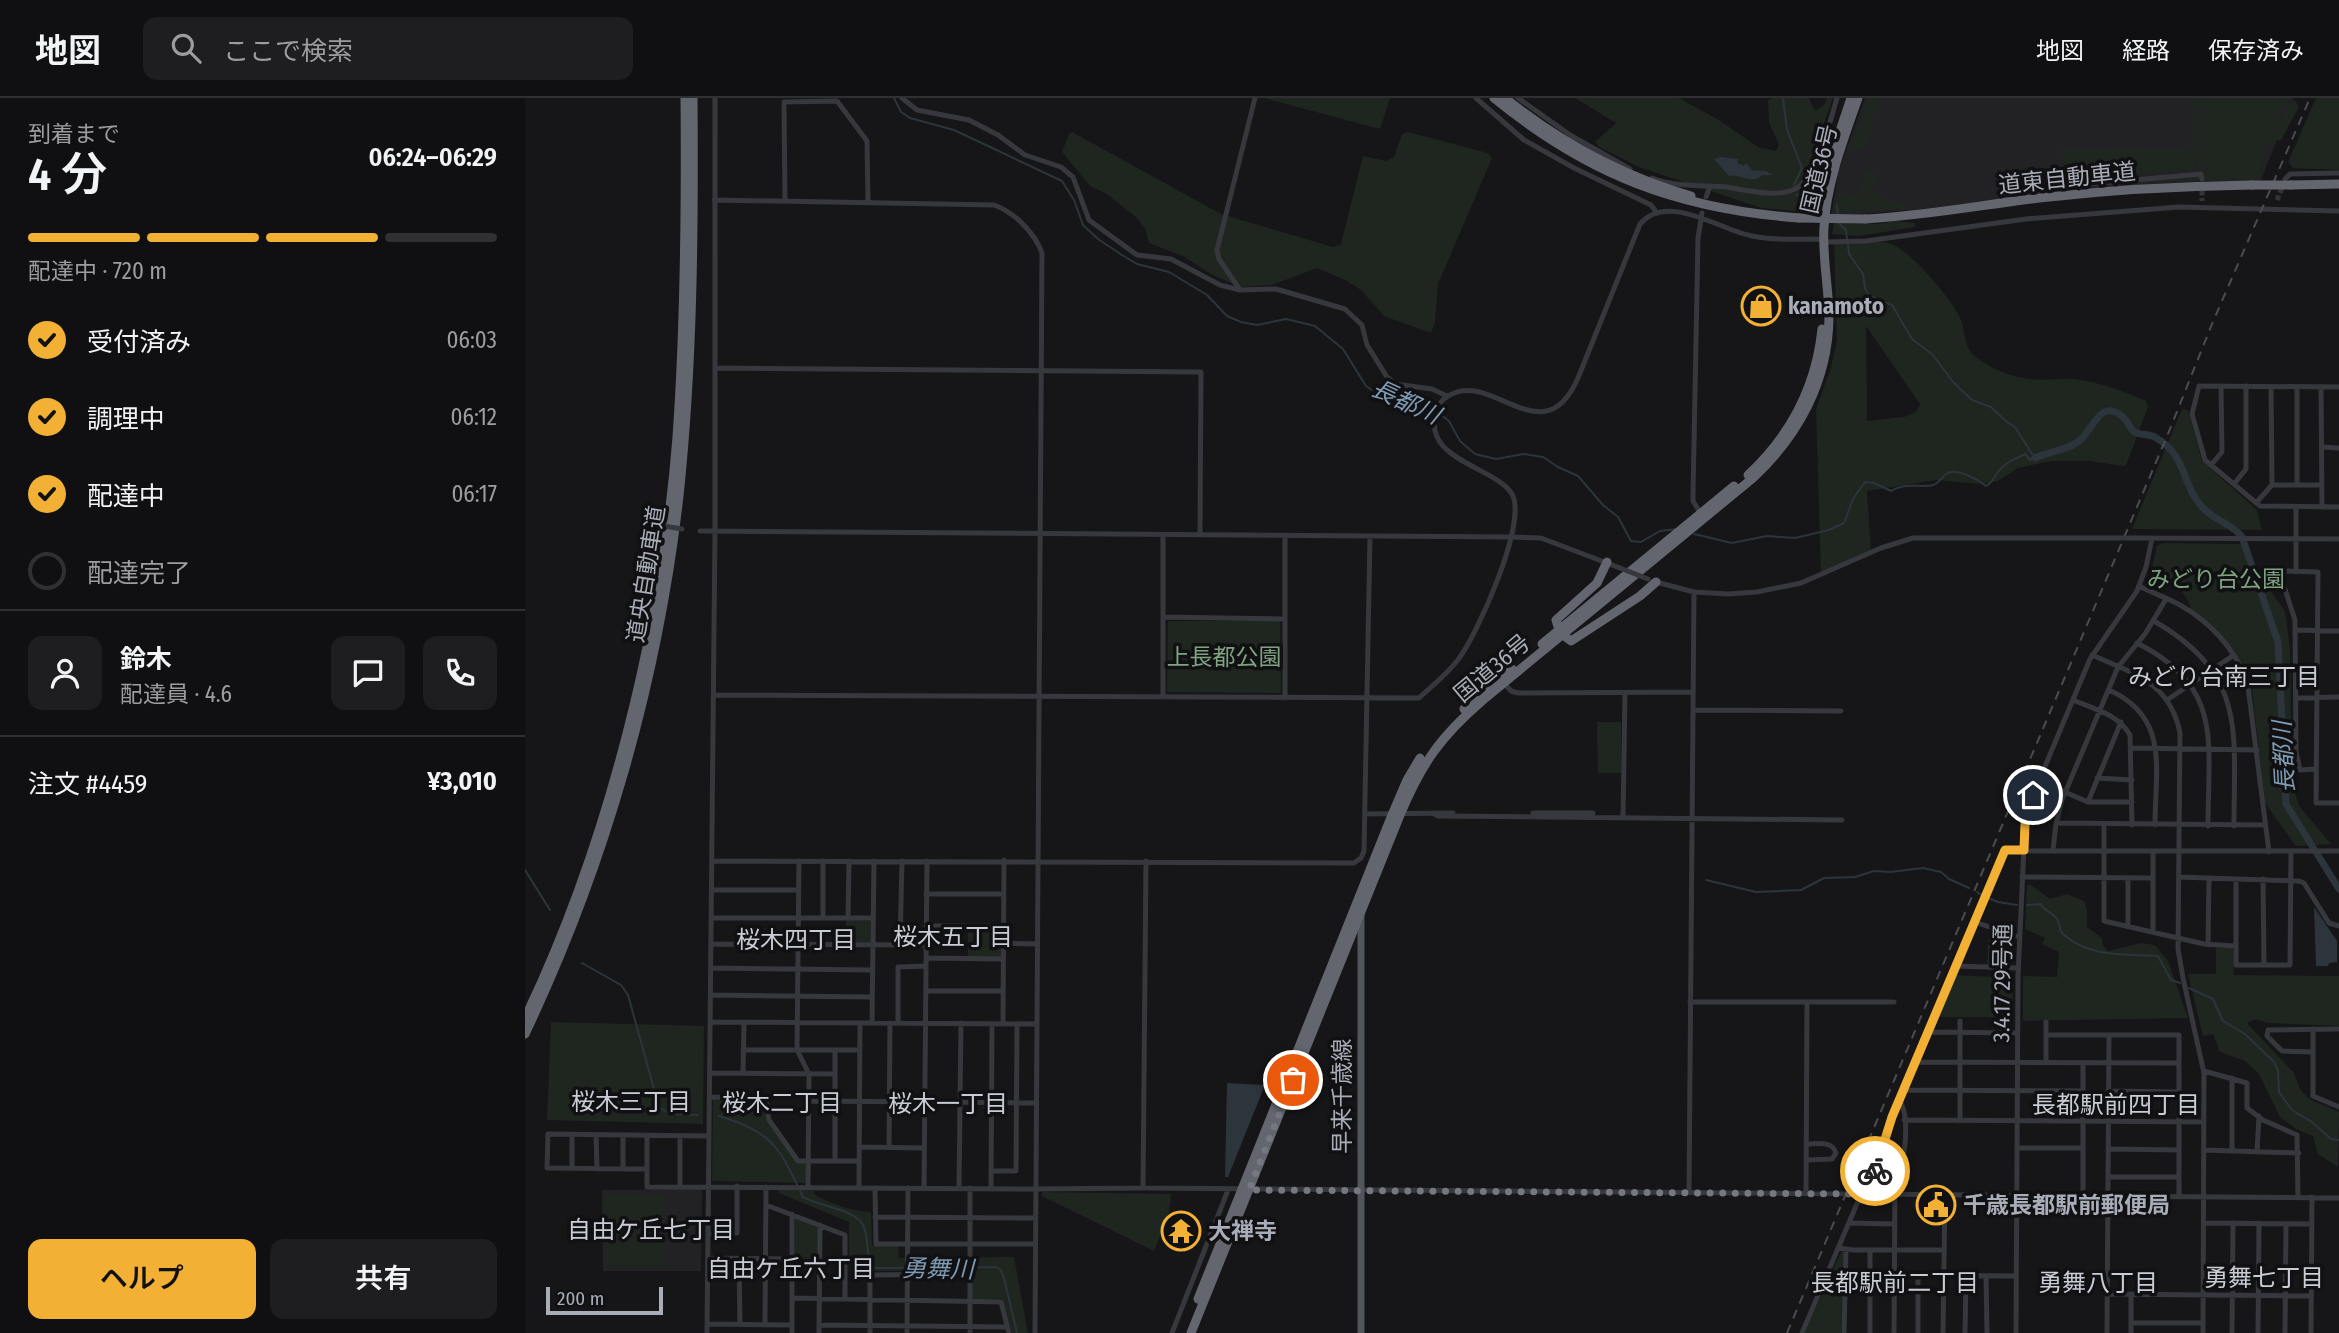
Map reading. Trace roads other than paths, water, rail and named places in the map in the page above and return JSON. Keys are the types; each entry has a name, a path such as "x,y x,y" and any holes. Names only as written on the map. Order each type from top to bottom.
{"highway":[{"name":"道央自動車道","path":"525,1018 559,939 598,830 618,764 656,597 670,497 680,383 685,275 685,98"},
{"name":"道央自動車道","path":"525,1034 565,943 605,832 649,670 663,600 678,498 688,383 693,264 692,98"},
{"name":"道東自動車道","path":"1494,98 1543,135 1615,176 1675,198 1740,212 1799,218 1865,219 1919,215 2069,195 2288,182 2339,184"},
{"name":"道東自動車道","path":"1505,98 1589,156 1647,182 1713,203 1799,218"},
{"name":"国道36号","path":"1185,1333 1361,913 1407,780 1424,752 1449,722 1753,478 1790,439 1806,410 1819,379 1829,318 1821,197 1826,173 1851,98"},
{"name":"国道36号","path":"1561,633 1768,455 1785,434 1801,407 1813,377 1821,337 1823,240 1830,185 1858,98"},
{"path":"1607,562 1597,583 1556,620 1561,633 1571,641 1640,596 1652,580"},
{"name":"国道36号","path":"1191,1333 1358,902 1396,815"}],"main road":[{"name":"早来千歳線","path":"1358,902 1361,913 1361,1333"}],"street":[{"path":"707,1333 714,695 715,98"},
{"path":"902,98 917,110 969,120 998,135 1025,155 1061,167 1073,177 1089,220 1131,251 1142,256 1171,259 1220,285 1240,290 1276,289 1345,309 1362,325 1367,345 1387,377 1395,384 1432,389 1447,396"},
{"path":"1240,290 1219,259 1217,250 1255,98"},
{"path":"1476,98 1524,140 1594,179 1651,205 1657,213"},
{"path":"1518,98 1570,135 1619,164 1671,184 1689,183 1756,193 1796,188 1810,176 1837,98"},
{"path":"785,201 784,102 837,101 867,141 868,202"},
{"path":"1830,120 1845,116"},
{"path":"2288,182 2290,174 2339,173"},
{"path":"2089,184 2201,174 2202,179"},
{"path":"1706,197 1710,186"},
{"path":"714,200 994,205 1013,216 1037,240 1042,253 1035,1333"},
{"path":"2273,209 2277,200"},
{"path":"714,695 1419,698 1458,660 1475,632 1512,537 1516,509 1511,492 1497,480 1463,462 1445,448 1438,436 1435,414 1447,396 1457,391 1468,390 1518,407 1541,411 1549,410 1566,400 1578,378 1640,224 1645,218 1674,210 1701,216 1751,236 1865,241 2074,214 2203,204 2339,211"},
{"path":"1701,216 1693,495 1693,502 1701,514"},
{"path":"715,368 1201,372 1200,535"},
{"path":"2339,387 2199,386 2192,414 2205,460 2260,506 2339,507"},
{"path":"2211,465 2222,453 2221,386"},
{"path":"2234,484 2246,469 2246,386"},
{"path":"2256,503 2272,485 2271,387"},
{"path":"2297,387 2297,485"},
{"path":"2321,387 2322,507"},
{"path":"2322,447 2339,447"},
{"path":"2272,485 2322,485"},
{"path":"2296,507 2296,572"},
{"path":"657,526 682,528"},
{"path":"700,531 1541,538 1652,580 1694,592 1728,594 1783,588 1810,580 1888,545 1913,538 2339,539"},
{"path":"1163,535 1163,697"},
{"path":"1285,536 1285,698"},
{"path":"712,861 1355,863 1364,851 1366,814 1370,536"},
{"name":"3.4.17 29号通","path":"2016,1333 2018,968 2028,810 2092,655 2127,608 2139,586 2152,538"},
{"path":"2316,769 2300,770 2296,752 2295,620 2282,572 2318,572 2316,803 2339,803"},
{"path":"2139,586 2188,610 2206,623 2234,655 2247,679 2269,852"},
{"path":"1689,1193 1694,592"},
{"path":"2053,850 2056,823 2065,793 2119,667 2167,599"},
{"path":"1163,617 1285,619"},
{"path":"2154,621 2186,641 2213,670 2229,703 2234,750 2234,826"},
{"path":"2295,630 2339,631"},
{"path":"2137,643 2171,663 2191,684 2204,713 2208,750 2208,826"},
{"path":"2092,655 2147,680 2167,700 2177,721 2181,750 2179,938 2183,978 2204,1071 2203,1333"},
{"path":"2167,700 2234,655"},
{"path":"1502,681 1518,694 1693,692"},
{"path":"2109,690 2128,699 2142,712 2150,726 2155,749 2155,825"},
{"path":"1623,815 1625,693"},
{"path":"2296,698 2339,697"},
{"path":"2073,700 2121,722 2130,736 2132,825"},
{"path":"1693,710 1841,711"},
{"path":"2088,802 2121,722"},
{"path":"2131,748 2257,750"},
{"path":"2097,778 2132,780"},
{"path":"2039,781 2088,802 2132,802"},
{"path":"1366,814 1623,815 1842,820"},
{"path":"2056,823 2265,825"},
{"path":"2104,824 2104,921 2208,945 2235,946"},
{"path":"1802,1333 1862,1194 1875,1171 1885,1135 1903,1090 2005,850 2339,851"},
{"path":"2153,851 2153,932"},
{"path":"2235,879 2236,965 2290,965 2291,852"},
{"path":"1003,1024 1004,860"},
{"path":"799,861 797,1050 809,1074 809,1161 806,1187"},
{"path":"823,861 823,918"},
{"path":"848,918 849,861"},
{"path":"872,1023 874,861"},
{"path":"900,945 902,861"},
{"path":"924,1188 926,861"},
{"path":"1143,1188 1146,861"},
{"path":"2022,877 2153,878"},
{"path":"2179,877 2291,880 2304,883 2329,923 2339,926"},
{"path":"2128,878 2128,926"},
{"path":"2208,945 2209,878"},
{"path":"2263,879 2263,965"},
{"path":"712,890 798,890"},
{"path":"926,894 1003,894"},
{"path":"711,918 873,918"},
{"path":"1975,922 2019,937"},
{"path":"926,926 1003,926"},
{"path":"1990,967 1992,928"},
{"path":"1003,943 1037,944"},
{"path":"711,944 926,945"},
{"path":"926,958 1003,959"},
{"path":"898,1023 898,967 926,966"},
{"path":"1956,966 2018,968"},
{"path":"711,968 873,970"},
{"path":"926,991 1003,991"},
{"path":"711,995 872,996"},
{"path":"1690,1002 1894,1002"},
{"path":"1806,1193 1807,1002"},
{"path":"1960,1021 1960,1121"},
{"path":"2046,1021 2046,1063"},
{"path":"710,1022 1037,1024"},
{"path":"743,1073 744,1022"},
{"path":"859,1187 860,1023"},
{"path":"889,1147 890,1023"},
{"path":"959,1188 961,1023"},
{"path":"991,1189 992,1024"},
{"path":"991,1171 1016,1171 1017,1024"},
{"path":"2313,1029 2313,1096 2339,1107"},
{"path":"2313,1052 2282,1051 2267,1037 2268,1030 2339,1029"},
{"path":"1928,1032 2018,1033"},
{"path":"2046,1035 2179,1035 2179,1197"},
{"path":"2107,1333 2109,1036"},
{"path":"744,1050 859,1050"},
{"path":"835,1050 835,1161"},
{"path":"1915,1062 2179,1063"},
{"path":"2083,1063 2083,1196"},
{"path":"2204,1071 2247,1083 2247,1108 2295,1133 2299,1138 2298,1197"},
{"path":"710,1073 835,1074"},
{"path":"2232,1077 2232,1151"},
{"path":"1903,1090 2082,1091"},
{"path":"2108,1091 2178,1092"},
{"path":"709,1097 766,1099 769,1121 799,1161 859,1161"},
{"path":"1894,1333 1895,1179 1903,1154 1904,1120 1904,1107 1899,1100"},
{"path":"809,1101 1037,1103"},
{"path":"2257,1152 2259,1116"},
{"path":"1904,1120 2204,1122"},
{"path":"647,1169 547,1168 548,1134 709,1136"},
{"path":"572,1135 572,1168"},
{"path":"596,1135 597,1168"},
{"path":"623,1135 623,1169"},
{"path":"647,1135 647,1186 2339,1198"},
{"path":"680,1136 680,1186"},
{"path":"1806,1144 1828,1144 1836,1153 1832,1159 1806,1160"},
{"path":"859,1147 924,1147"},
{"path":"2017,1148 2082,1148"},
{"path":"2108,1149 2179,1150"},
{"path":"2204,1150 2298,1153"},
{"path":"2108,1177 2179,1177"},
{"path":"708,1234 737,1233 737,1186"},
{"path":"765,1324 766,1187"},
{"path":"875,1188 876,1244 1035,1244"},
{"path":"907,1330 908,1188"},
{"path":"970,1188 970,1255"},
{"path":"1172,1333 1229,1189"},
{"path":"1943,1333 1945,1194"},
{"path":"2311,1333 2312,1198"},
{"path":"766,1205 845,1235 845,1298"},
{"path":"792,1214 792,1333"},
{"path":"875,1217 1035,1218"},
{"path":"1849,1223 1895,1224"},
{"path":"2204,1223 2312,1224"},
{"path":"2232,1333 2233,1223"},
{"path":"2258,1333 2259,1223"},
{"path":"2285,1333 2286,1224"},
{"path":"819,1333 820,1225"},
{"path":"1838,1248 1944,1250"},
{"path":"1844,1333 1846,1250"},
{"path":"1870,1250 1870,1333"},
{"path":"708,1258 792,1259"},
{"path":"739,1258 740,1324"},
{"path":"870,1329 870,1275 908,1273 970,1274 970,1330"},
{"path":"1918,1333 1917,1276 2016,1276"},
{"path":"1965,1333 1966,1276"},
{"path":"1986,1276 1987,1333"},
{"path":"2107,1294 2311,1296"},
{"path":"2130,1294 2131,1333"},
{"path":"792,1298 1001,1302 1008,1330 907,1330 819,1325"},
{"path":"2131,1323 2203,1324"},
{"path":"707,1324 792,1325"}],"waterway":[{"name":"長都川","path":"894,98 901,112 910,118 954,130 1062,181 1074,200 1083,225 1098,239 1137,264 1169,272 1207,295 1227,316 1241,322 1257,325 1286,319 1315,326 1343,349 1366,386 1376,393 1405,404 1434,411"},
{"path":"1783,98 1787,130 1802,168 1794,185"},
{"path":"1797,194 1802,202 1806,202"},
{"path":"1837,205 1838,214"},
{"path":"1839,223 1846,230 1847,239"},
{"path":"1848,244 1849,254 1863,274 1865,289 1870,296 1892,305 1912,339 1933,355 1953,382 1972,400 1991,407 2015,427 2034,457"},
{"name":"長都川","path":"2035,458 2073,445 2103,413 2116,412 2134,432 2153,436 2166,445 2179,462 2191,490 2203,508 2242,537 2278,642 2286,804 2339,889"},
{"name":"長都川","path":"1439,413 1449,421 1460,441 1475,454 1496,459 1524,454 1543,457 1578,476 1603,505 1618,517 1631,541 1641,542 1660,531 1677,529"},
{"name":"長都川","path":"1694,534 1732,543 1767,536 1795,538 1829,530 1844,523 1853,499 1865,482 1891,491 1907,486 1933,485 1946,474 1955,472 1972,477 1986,486 2000,469 2010,462 2025,454 2030,460 2035,458"},
{"path":"1706,880 1756,892 1801,890 1824,878 1855,877 1874,871 1923,868 1941,872 1949,879 1969,888"},
{"name":"勇舞川","path":"525,870 550,910"},
{"path":"1977,892 1983,896"},
{"path":"1988,898 2017,905"},
{"path":"2027,905 2041,904 2057,919 2063,934 2084,947 2108,953 2158,956 2171,980 2180,983"},
{"name":"勇舞川","path":"582,963 621,985 628,995 659,1107 670,1114 698,1115"},
{"path":"2189,988 2213,999 2223,1021 2245,1034 2274,1062 2278,1070 2279,1092 2292,1110 2312,1122 2331,1139 2339,1140"},
{"name":"勇舞川","path":"719,1116 752,1129 773,1144 803,1197 844,1211 859,1220 865,1230 869,1258 875,1268 904,1268"},
{"name":"勇舞川","path":"910,1268 996,1267 1001,1270 1017,1333"}],"tunnel":[{"path":"2202,183 2202,201"},
{"path":"2277,200 2284,183"}],"railway":[{"path":"1787,1333 2212,324 2310,98"}],"place":[{"name":"kanamoto","path":"1761,306"},
{"name":"千歳長都駅前郵便局","path":"1936,1205"},
{"name":"大禅寺","path":"1181,1231"}],"district":[{"name":"みどり台南三丁目","path":"2224,677"},
{"name":"桜木五丁目","path":"953,937"},
{"name":"桜木四丁目","path":"796,940"},
{"name":"桜木三丁目","path":"631,1102"},
{"name":"桜木二丁目","path":"782,1103"},
{"name":"桜木一丁目","path":"948,1104"},
{"name":"長都駅前四丁目","path":"2116,1105"},
{"name":"自由ケ丘七丁目","path":"651,1230"},
{"name":"自由ケ丘六丁目","path":"791,1269"},
{"name":"勇舞七丁目","path":"2264,1278"},
{"name":"長都駅前二丁目","path":"1895,1283"},
{"name":"勇舞八丁目","path":"2098,1283"}],"park label":[{"name":"みどり台公園","path":"2216,579"},
{"name":"上長都公園","path":"1224,657"}]}
